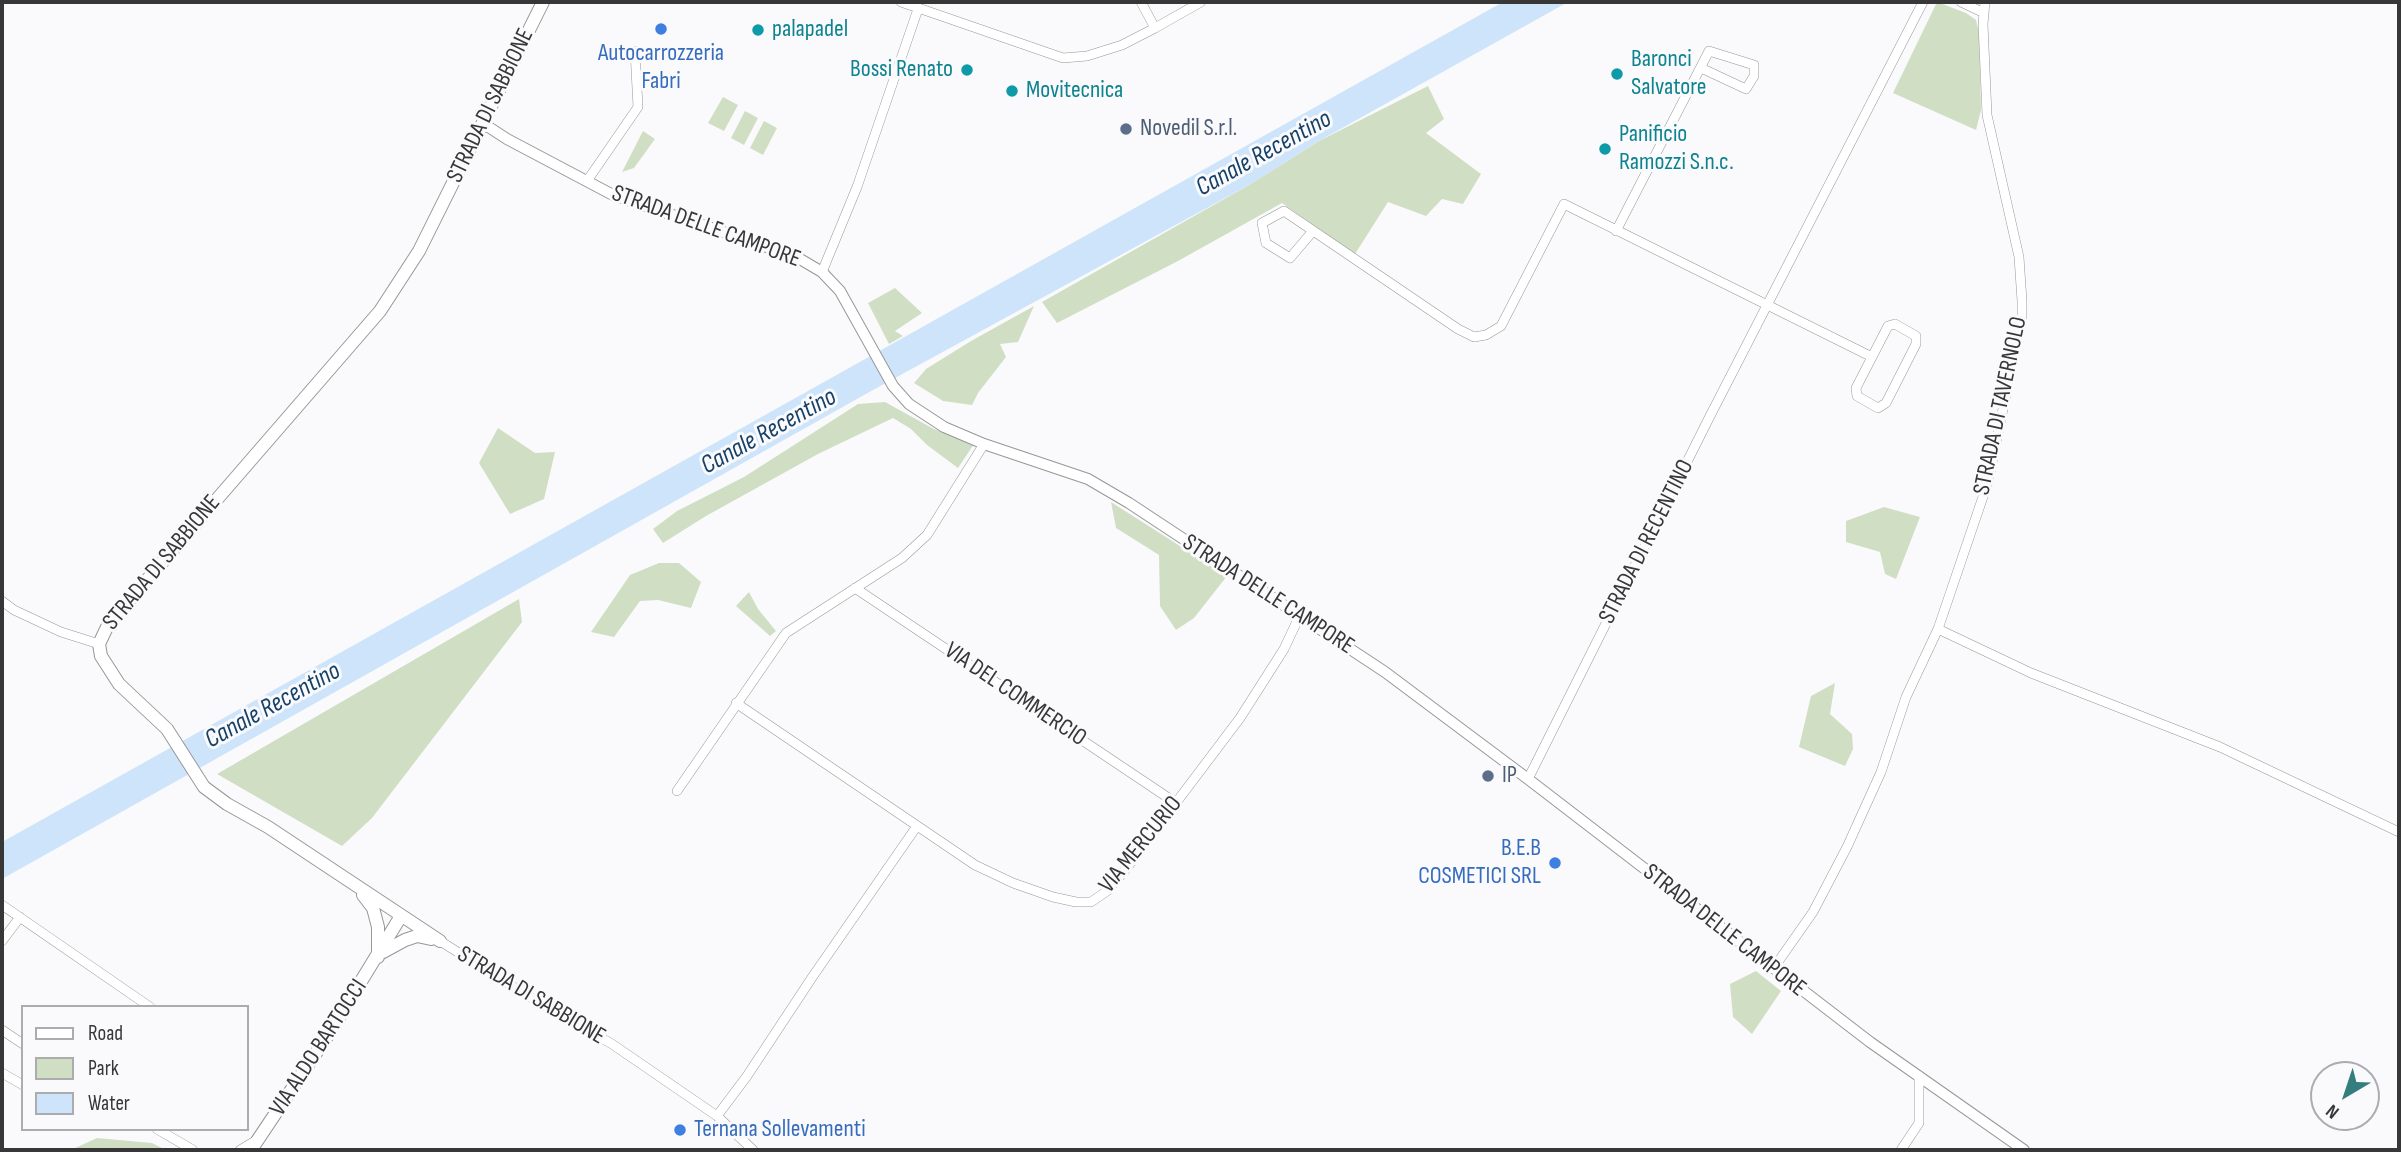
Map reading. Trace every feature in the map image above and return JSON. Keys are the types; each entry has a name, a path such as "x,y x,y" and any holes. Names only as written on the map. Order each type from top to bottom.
{"main road":[{"name":"STRADA DI SABBIONE","path":"440,941 204,787 173,737 119,684 101,656 99,643 108,625 380,311 409,270 543,2"},
{"name":"VIA ALDO BARTOCCI","path":"355,885 373,908 378,927 378,957"},
{"name":"VIA ALDO BARTOCCI","path":"251,1150 259,1144 378,957 401,916"},
{"name":"VIA ALDO BARTOCCI","path":"378,957 392,945 417,936 440,941"}],"street":[{"path":"901,2 1063,58 1087,56 1122,45 1201,2"},
{"path":"1141,2 1155,29"},
{"name":"STRADA DI RECENTINO","path":"1528,779 1923,2"},
{"path":"1961,2 1984,13"},
{"name":"STRADA DI TAVERNOLO","path":"1773,969 1812,912 1847,848 1881,772 1906,697 1938,629 1988,482 2022,316 2019,257 1987,115 1985,2"},
{"path":"822,272 862,176 918,9"},
{"path":"587,181 638,107 635,51"},
{"path":"1616,231 1700,68 1709,51 1754,65 1754,76 1746,89 1700,68"},
{"name":"STRADA DELLE CAMPORE","path":"484,124 613,195 800,259 822,272 840,291 893,386 909,404 944,427 984,444 1088,479 1129,503 1385,672 1773,969 2024,1150"},
{"path":"1313,231 1290,258 1266,243 1262,223 1284,211 1458,329 1474,337 1486,335 1502,326 1564,204 1872,357"},
{"path":"1895,324 1916,336 1916,344 1886,403 1878,408 1857,396 1856,388 1872,357 1888,326 1895,324"},
{"path":"677,791 786,633 902,558 927,536 984,444"},
{"name":"VIA DEL COMMERCIO","path":"855,588 1176,803"},
{"path":"2,601 14,610 61,632 99,643"},
{"name":"VIA MERCURIO","path":"736,703 975,865 1013,883 1053,897 1091,902 1107,891 1126,869 1240,718 1284,649 1299,617"},
{"path":"1938,629 2031,673 2220,747 2399,832"},
{"path":"717,1115 747,1076 916,826"},
{"path":"2,905 147,1005"},
{"path":"2,941 20,918"},
{"name":"STRADA DI SABBIONE","path":"440,941 612,1044 717,1115 753,1150"},
{"path":"2,1030 21,1043"},
{"path":"2,1073 21,1085"},
{"path":"1901,1150 1919,1123 1919,1076"},
{"path":"160,1131 193,1150"},
{"name":"VIA ALDO BARTOCCI","path":"240,1150 259,1144"}],"green space":[{"path":"1937,2 1966,13 1976,20 1979,32 1981,110 1976,130 1893,93"},
{"path":"1428,86 1444,119 1426,133 1481,174 1463,204 1442,199 1426,216 1388,202 1355,254 1282,203 1178,261 1057,323 1042,302 1249,185 1319,141"},
{"path":"723,97 738,105 724,131 708,123"},
{"path":"745,111 758,118 744,145 731,138"},
{"path":"764,121 777,128 763,155 750,148"},
{"path":"643,131 655,139 634,168 622,172"},
{"path":"895,288 922,313 895,331 903,336 889,344 868,303"},
{"path":"1034,306 1018,342 1000,344 1006,357 972,405 943,401 914,383 926,369"},
{"path":"885,402 934,429 974,444 958,468 911,429 893,418 818,454 663,543 653,529 677,511 744,477 858,404"},
{"path":"498,428 535,453 555,452 544,499 510,514 479,463"},
{"path":"1111,502 1227,576 1194,618 1176,630 1160,606 1159,555 1116,528"},
{"path":"1884,507 1920,517 1896,579 1885,574 1880,552 1846,542 1846,521"},
{"path":"659,563 679,563 701,582 691,608 658,600 640,601 614,637 591,632 630,575"},
{"path":"749,592 758,609 776,631 770,636 736,606"},
{"path":"519,599 522,622 372,818 342,846 217,774"},
{"path":"1835,683 1830,714 1852,734 1853,749 1845,766 1799,747 1811,696"},
{"path":"1756,971 1781,991 1752,1034 1733,1017 1730,984"},
{"path":"97,1138 152,1143 166,1150 65,1150"}],"water":[{"name":"Canale Recentino","path":"1503,2 1568,2 1319,141 1249,185 873,390 2,879 2,842"}],"place":[{"name":"Autocarrozzeria Fabri","path":"661,29"},
{"name":"palapadel","path":"758,30"},
{"name":"Bossi Renato","path":"967,70"},
{"name":"Baronci Salvatore","path":"1617,74"},
{"name":"Movitecnica","path":"1012,91"},
{"name":"Novedil S.r.l.","path":"1126,129"},
{"name":"Panificio Ramozzi S.n.c.","path":"1605,149"},
{"name":"IP","path":"1488,776"},
{"name":"B.E.B COSMETICI SRL","path":"1555,863"},
{"name":"Ternana Sollevamenti","path":"680,1130"}]}
